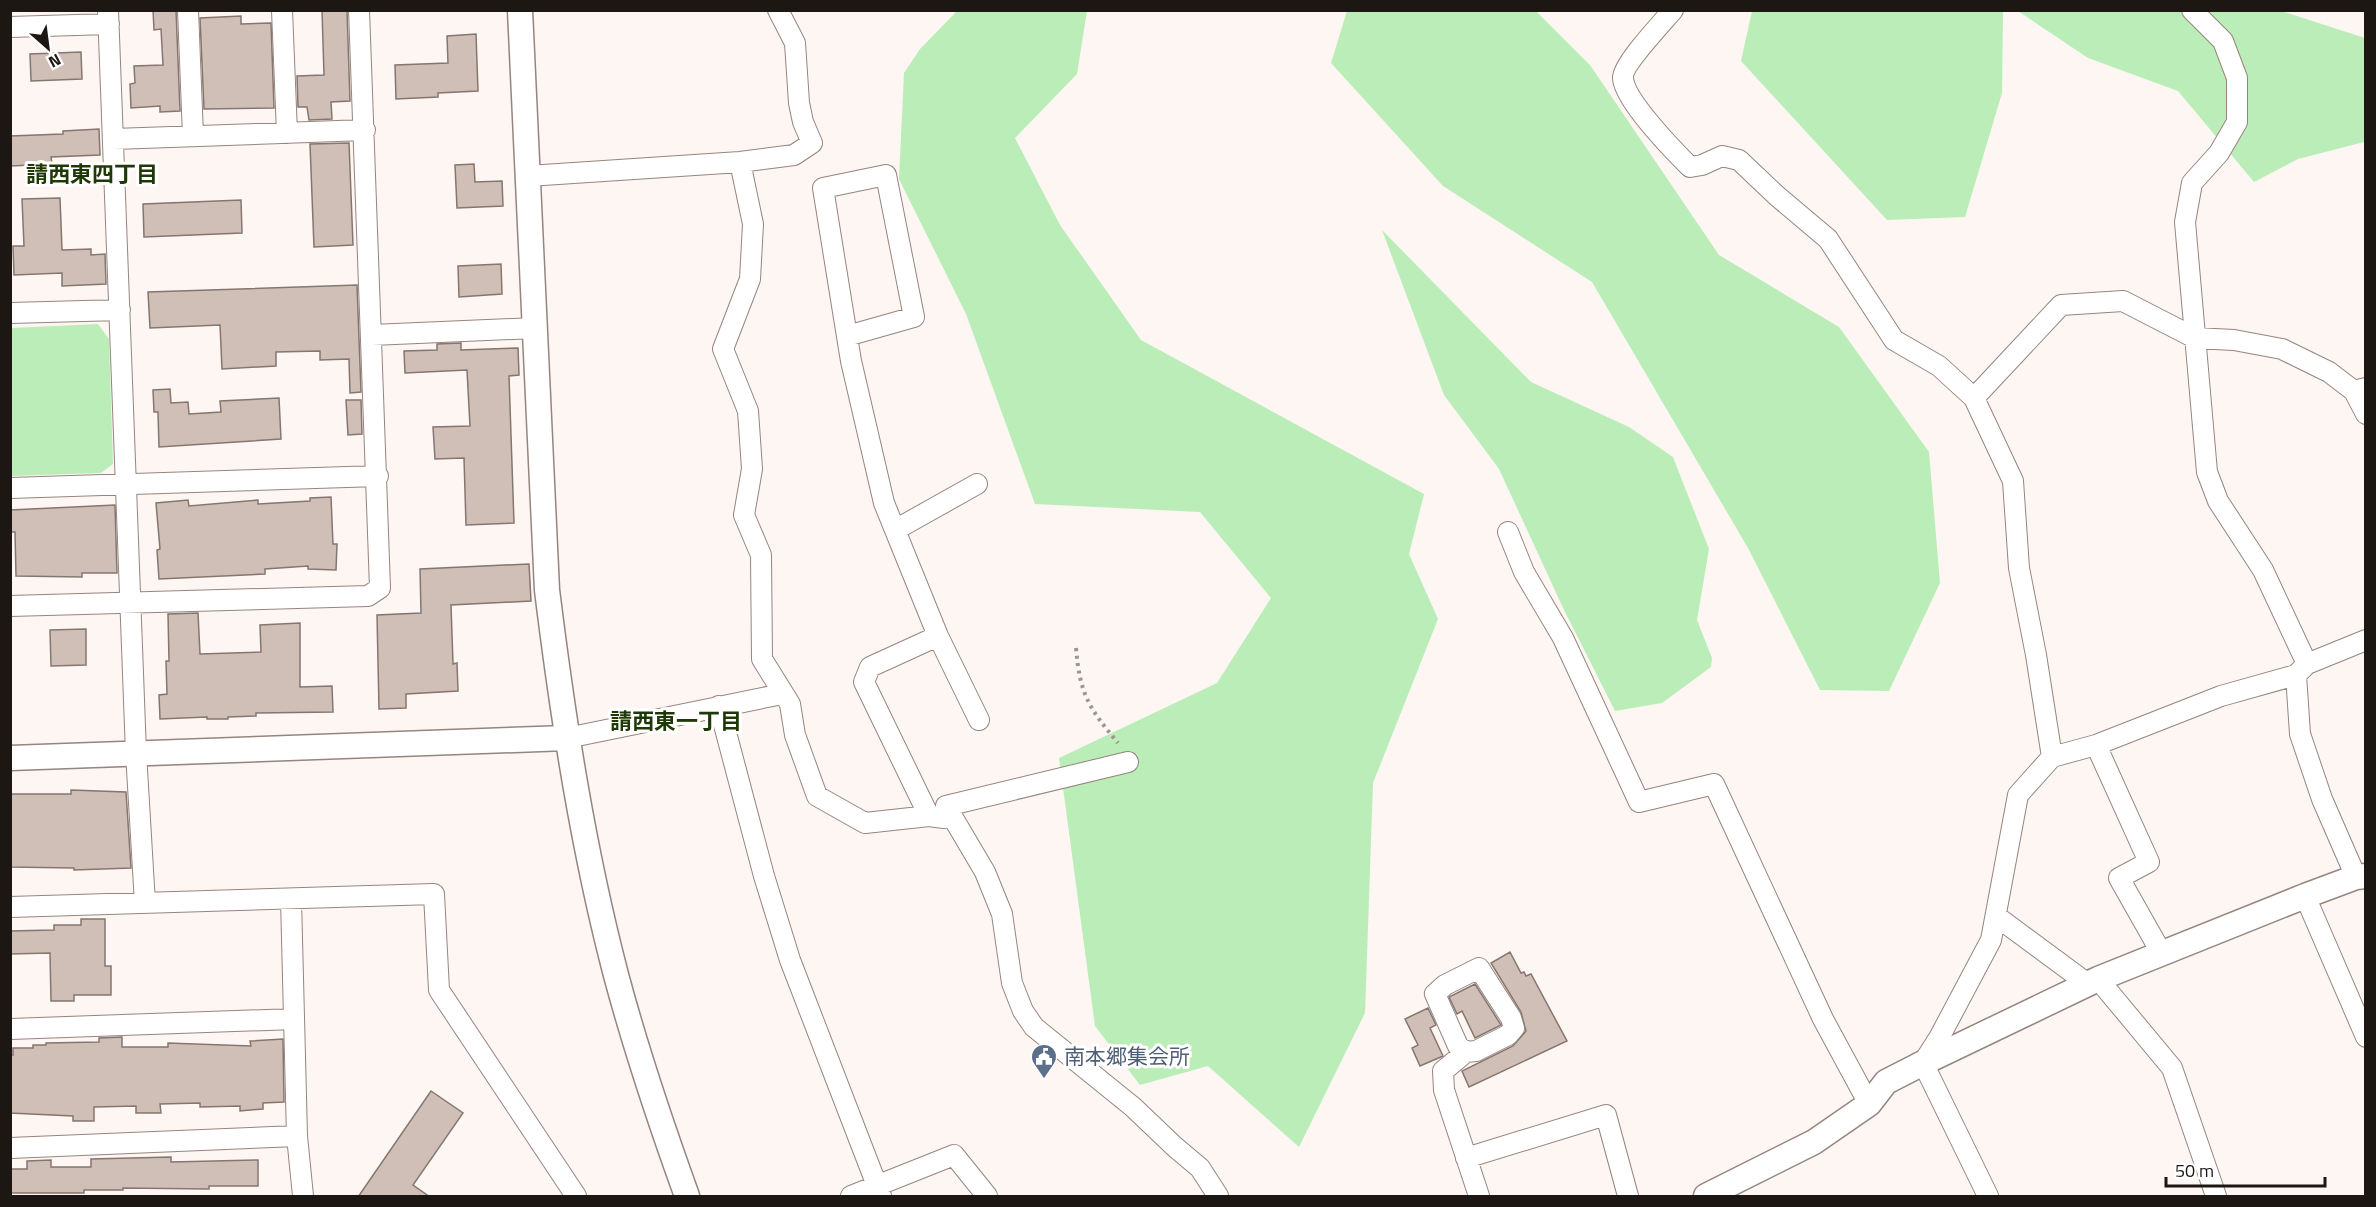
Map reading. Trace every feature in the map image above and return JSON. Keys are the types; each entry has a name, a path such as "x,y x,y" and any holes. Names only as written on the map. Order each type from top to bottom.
{"street":[{"path":"188,10 193,136"},
{"path":"282,10 287,133"},
{"path":"10,606 368,596 380,588 382,582 359,10"},
{"path":"520,10 547,590 567,738 591,870 616,976 687,1197"},
{"path":"528,176 740,162 794,155 812,142 803,122 799,103 795,43 778,10"},
{"path":"1672,10 1644,43 1625,70 1623,78 1629,93 1658,134 1690,167 1702,165 1722,156 1739,160 1828,239 1893,340 1939,366 1974,398 2013,481 2019,568 2052,757"},
{"path":"1706,1197 1814,1142 1869,1104 1886,1082 1923,1063 2093,982 2305,896 2361,877 2322,800 2300,734 2302,669 2263,570 2218,501 2207,472 2185,222 2192,183 2219,153 2237,122 2237,78 2223,41 2192,10"},
{"path":"21,21 109,17 136,753 145,903"},
{"path":"114,139 365,130"},
{"path":"740,162 753,224 750,279 723,349 748,411 752,469 744,515 761,555 762,660 790,704 795,735 817,796 865,823 929,816 944,818 946,806"},
{"path":"847,336 914,317 886,175 823,188 847,336 884,503 938,636 979,720"},
{"path":"1974,398 2061,305 2123,301 2195,338 2234,340 2282,349 2360,390 2366,414"},
{"path":"10,314 120,310"},
{"path":"372,335 535,328"},
{"path":"10,488 378,476"},
{"path":"895,530 977,483"},
{"path":"1508,532 1524,572 1563,638 1640,801 1714,784 1823,1019 1869,1104"},
{"path":"929,816 864,682 870,668 938,636"},
{"path":"1923,1063 1939,1038 1991,940 2018,795 2052,757 2096,745 2221,696 2302,669 2366,640"},
{"path":"10,758 567,738 782,694"},
{"path":"719,706 764,876 790,960 879,1191"},
{"path":"2096,745 2149,862 2119,878 2162,954"},
{"path":"946,806 1128,762"},
{"path":"946,806 985,872 1002,914 1012,983 1023,1011 1034,1027 1133,1107 1200,1168 1218,1197"},
{"path":"10,907 434,894 439,990 576,1197"},
{"path":"2305,896 2366,1037"},
{"path":"291,899 297,1136 303,1197"},
{"path":"1996,916 2093,982 2172,1068 2216,1197"},
{"path":"10,1029 294,1019"},
{"path":"1466,1052 1443,1071 1444,1090 1479,1197"},
{"path":"1923,1063 1988,1197"},
{"path":"1466,1158 1606,1115 1628,1197"},
{"path":"10,1148 297,1136"},
{"path":"851,1197 879,1191 954,1155 987,1197"}],"path":[{"path":"1076,648 1078,674 1083,694 1095,716 1122,749 1128,762"}],"green space":[{"path":"957,11 1087,11 1077,74 1015,138 1060,225 1141,340 1424,494 1409,554 1438,619 1373,783 1365,1013 1299,1147 1208,1066 1140,1085 1095,1026 1059,758 1217,683 1271,598 1200,512 1035,504 966,314 899,179 904,73 920,49"},
{"path":"1347,11 1536,11 1590,65 1719,255 1839,327 1929,452 1940,583 1889,691 1820,690 1748,548 1592,282 1443,186 1331,63"},
{"path":"1752,11 2003,11 2002,93 1965,217 1887,220 1741,61"},
{"path":"2018,11 2281,11 2365,38 2366,134 2364,142 2298,159 2254,182 2178,91 2088,58"},
{"path":"1382,230 1531,382 1629,427 1673,457 1709,549 1697,620 1712,658 1711,667 1662,703 1615,711 1564,610 1499,469 1444,395"},
{"path":"98,324 109,339 113,464 101,473 11,476 11,328"}],"building":[{"path":"153,10 176,10 180,111 160,112 160,106 131,108 130,84 135,83 134,66 163,65 161,29 154,30"},
{"path":"322,10 347,10 350,101 331,102 332,119 309,120 307,107 298,107 297,76 324,75"},
{"path":"241,16 241,24 271,23 274,108 204,109 200,18"},
{"path":"476,34 478,91 438,93 438,97 396,99 395,65 448,63 447,36"},
{"path":"81,52 82,79 31,81 30,54"},
{"path":"99,129 100,155 51,157 52,164 11,166 10,136 63,134 63,131"},
{"path":"349,143 353,245 314,247 310,144"},
{"path":"474,164 475,182 502,181 503,206 457,208 455,165"},
{"path":"60,198 62,250 91,249 91,255 105,254 106,284 62,286 62,273 14,275 13,246 24,246 22,199"},
{"path":"241,200 242,233 144,237 143,204"},
{"path":"501,264 502,294 459,297 458,266"},
{"path":"357,285 361,392 350,393 349,359 320,360 320,351 276,352 276,366 222,369 220,325 150,328 148,292"},
{"path":"461,343 461,350 518,348 519,375 509,376 514,523 466,525 464,458 435,459 433,427 470,426 467,370 405,373 404,351 437,350 437,344"},
{"path":"170,389 171,403 188,402 189,414 221,412 220,401 279,398 281,439 159,447 158,412 154,412 153,390"},
{"path":"346,400 361,400 362,434 348,435"},
{"path":"331,497 333,544 337,544 336,570 308,569 308,566 265,569 265,574 159,579 157,550 160,549 156,503 188,500 189,506 258,500 258,504 310,501 310,498"},
{"path":"115,505 117,573 82,573 82,577 16,576 15,532 10,532 10,510"},
{"path":"529,564 531,601 451,605 453,664 457,663 458,691 406,694 406,708 379,709 377,615 421,613 420,569"},
{"path":"198,613 200,654 261,652 260,625 300,623 300,687 332,686 333,712 256,713 256,716 228,717 228,719 207,719 207,717 160,719 159,695 167,694 168,614"},
{"path":"86,629 86,665 51,666 50,630"},
{"path":"71,790 126,792 131,868 74,870 74,868 10,867 10,794 71,794"},
{"path":"81,919 105,919 105,966 111,966 111,995 74,995 74,1001 51,1001 50,953 10,954 10,931 54,930 54,925 81,925"},
{"path":"1510,952 1521,973 1524,972 1526,976 1531,974 1567,1041 1469,1087 1462,1071 1513,1046 1526,1031 1521,1012 1491,963"},
{"path":"1475,984 1501,1025 1475,1038 1462,1011 1457,1014 1449,997"},
{"path":"1428,1008 1436,1025 1430,1028 1443,1056 1420,1066 1412,1048 1418,1045 1405,1019"},
{"path":"122,1037 122,1047 168,1047 168,1043 251,1046 250,1041 283,1039 284,1102 263,1103 263,1109 240,1111 240,1106 200,1107 200,1103 160,1104 161,1113 136,1113 136,1106 94,1107 94,1121 73,1121 73,1116 10,1113 10,1055 13,1055 13,1048 33,1048 33,1045 46,1045 46,1043 99,1042 99,1038"},
{"path":"431,1091 463,1113 413,1185 430,1197 358,1197"},
{"path":"171,1157 171,1162 258,1160 258,1186 209,1186 209,1189 123,1188 123,1190 84,1190 84,1193 10,1193 10,1169 27,1169 27,1161 51,1160 51,1167 91,1167 91,1159"}],"place":[{"name":"南本郷集会所","path":"1044,1080"}],"district":[{"name":"請西東四丁目","path":"92,174"},
{"name":"請西東一丁目","path":"676,721"}]}
